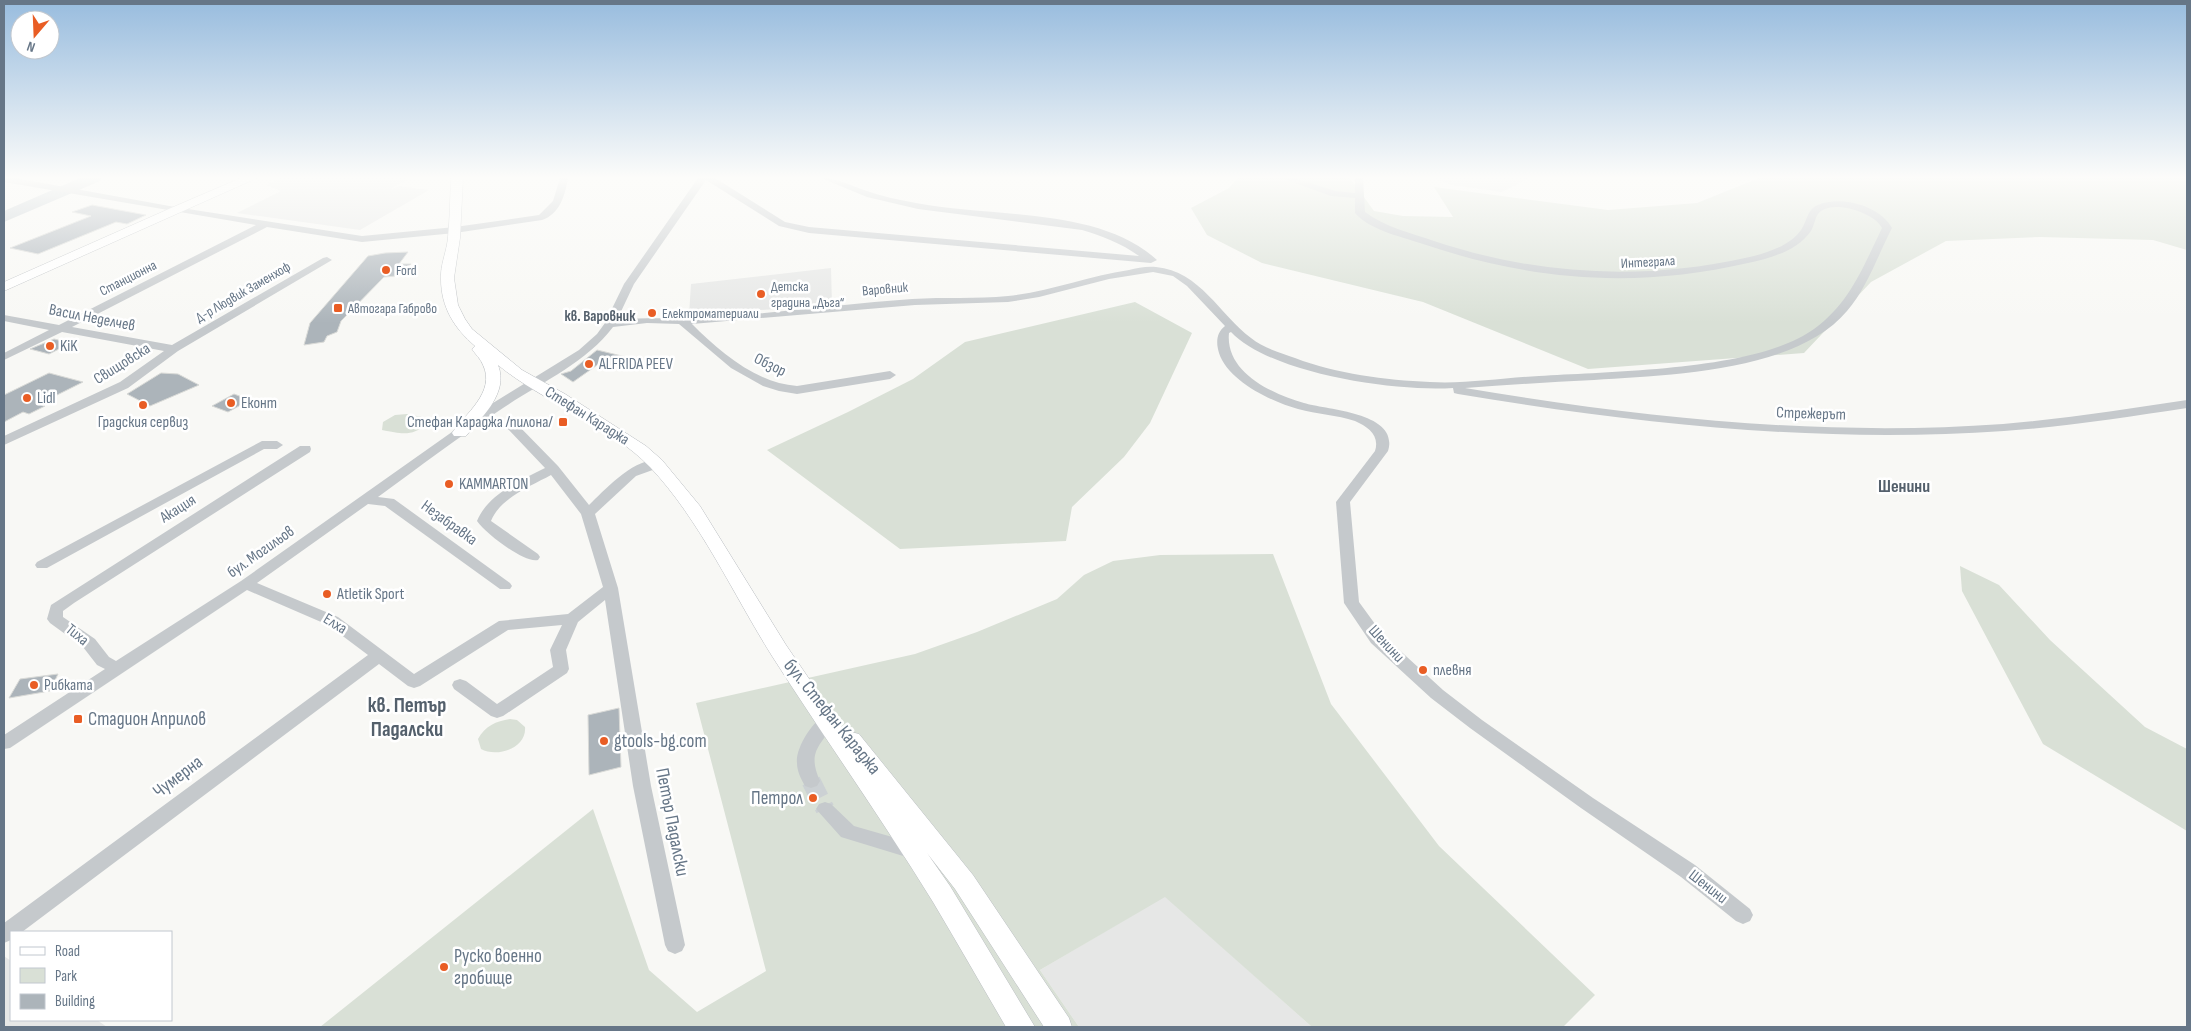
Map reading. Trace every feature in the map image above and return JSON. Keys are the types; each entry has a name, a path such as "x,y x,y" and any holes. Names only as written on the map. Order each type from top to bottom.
{"main road":[{"path":"4,286 139,226"},
{"name":"Стефан Караджа","path":"455,226 447,278 448,295 454,313 467,332 517,373 560,397 640,449 656,464 691,506 779,650"},
{"path":"460,433 487,400 494,380 492,366 467,332"},
{"name":"бул. Стефан Караджа","path":"779,650 941,894 1021,1027"},
{"name":"бул. Стефан Караджа","path":"779,650 964,882 1059,1027"}],"street":[{"name":"Станционна","path":"4,357 262,226"},
{"path":"280,226 362,239 481,226"},
{"name":"бул. Могильов","path":"4,743 246,584 460,433 583,352 601,336 610,324 629,284 669,226"},
{"path":"792,226 809,230 1152,260"},
{"path":"1075,226 1091,228 1123,241 1152,260 1160,270 1176,274 1192,284 1251,344 1294,362 1366,379 1407,385 1435,386"},
{"name":"Интеграла","path":"1388,226 1435,246 1508,264 1592,277 1675,275 1704,271 1760,258 1785,248 1803,234 1807,226"},
{"name":"Интеграла","path":"1435,386 1658,372 1721,364 1772,352 1805,339 1827,325 1842,310 1851,299 1886,232 1886,226"},
{"name":"Д-р Людвик Заменхоф","path":"174,349 326,260"},
{"name":"Варовник","path":"610,324 647,320 682,321 914,302 1021,297 1109,276 1142,270 1160,270"},
{"name":"Васил Неделчев","path":"4,318 174,349"},
{"name":"Обзор","path":"682,321 721,356 758,379 783,390 797,390 890,374"},
{"name":"Шенини","path":"1232,325 1224,332 1223,345 1230,364 1240,374 1290,402 1359,418 1373,426 1380,435 1383,445 1379,456 1343,502 1352,603 1377,639 1437,694 1476,724 1587,803 1688,871 1743,915"},
{"name":"Свищовска","path":"4,441 124,385 174,349"},
{"name":"Стрежерът","path":"1435,386 1636,417 1751,427 1838,431 1934,431 2021,426 2187,404"},
{"path":"510,424 553,470 588,513 631,473 656,464"},
{"name":"Акация","path":"42,566 262,445 277,445"},
{"name":"Акация","path":"69,599 305,450"},
{"path":"533,557 488,527 484,521 485,514 526,484 553,470"},
{"name":"Незабравка","path":"367,500 389,502 505,586"},
{"name":"Петър Падалски","path":"588,513 611,588 642,786 675,945"},
{"name":"Елха","path":"246,584 334,621 414,682 504,625 572,619"},
{"path":"460,685 497,712 561,669 558,650 572,619 611,588"},
{"name":"Тиха","path":"69,599 56,609 55,619 88,643 103,661 117,669"},
{"name":"Чумерна","path":"4,934 379,655"},
{"path":"811,782 806,772 806,748 826,722"},
{"path":"825,809 848,832 913,851"}],"shaded area":[{"path":"332,226 367,226 360,230"},
{"name":"Детска градина „Дъга“","path":"831,268 832,305 689,315 691,284"},
{"path":"1165,896 1312,1027 1079,1027 1040,970"},
{"path":"4,956 10,960 10,1021 98,1021 107,1027 4,1027"}],"green space":[{"path":"1202,226 2187,226 2187,250 2153,240 2040,237 1946,241 1871,282 1804,353 1588,369 1423,302 1262,263 1207,235"},
{"path":"1135,302 1192,333 1150,423 1124,457 1072,507 1066,541 900,549 767,450 913,379 965,342"},
{"path":"407,414 422,417 429,423 417,431 407,433 382,430 383,422 395,415"},
{"path":"1273,554 1331,704 1439,846 1595,995 1563,1027 1312,1027 1165,897 1040,970 1079,1027 320,1027 593,809 649,970 697,1012 766,971 696,703 915,654 977,632 1057,599 1084,575 1113,561 1160,555"},
{"path":"1960,566 1999,585 2050,640 2145,727 2187,749 2187,831 2043,744 1962,591"},
{"path":"517,720 525,727 521,741 516,746 502,752 488,752 481,749 478,739 484,731 500,721"}],"building":[{"path":"65,226 106,226 38,254 10,248"},
{"name":"Автогара Габрово","path":"408,252 399,264 411,264 397,276 384,277 341,321 337,332 327,336 324,342 304,345 310,323 368,256"},
{"name":"KiK","path":"54,339 71,343 49,354 30,349"},
{"name":"ALFRIDA PEEV","path":"597,350 626,357 613,366 600,363 573,382 561,374 571,371"},
{"name":"Lidl","path":"49,373 83,382 39,404 45,406 29,414 23,412 4,422 4,395"},
{"path":"161,373 178,374 199,385 150,406 127,394"},
{"name":"Еконт","path":"234,394 250,400 228,412 212,406"},
{"name":"Рибката","path":"58,674 50,691 9,698 20,679"},
{"name":"gtools-bg.com","path":"619,708 621,767 589,775 588,715"}],"tunnel":[{"path":"811,781 825,809"}],"place":[{"name":"Ford","path":"386,270"},
{"name":"Детска градина „Дъга“","path":"761,294"},
{"name":"Автогара Габрово","path":"338,308"},
{"name":"Електроматериали","path":"652,313"},
{"name":"KiK","path":"50,346"},
{"name":"ALFRIDA PEEV","path":"589,364"},
{"name":"Lidl","path":"27,398"},
{"name":"Еконт","path":"231,403"},
{"name":"Градския сервиз","path":"143,405"},
{"name":"Стефан Караджа /пилона/","path":"563,422"},
{"name":"KAMMARTON","path":"449,484"},
{"name":"Atletik Sport","path":"327,594"},
{"name":"плевня","path":"1423,670"},
{"name":"Рибката","path":"34,685"},
{"name":"Стадион Априлов","path":"78,719"},
{"name":"gtools-bg.com","path":"604,741"},
{"name":"Петрол","path":"813,798"},
{"name":"Руско военно гробище","path":"444,967"}],"district":[{"name":"кв. Варовник","path":"600,316"},
{"name":"Шенини","path":"1904,486"},
{"name":"кв. Петър Падалски","path":"407,717"}]}
